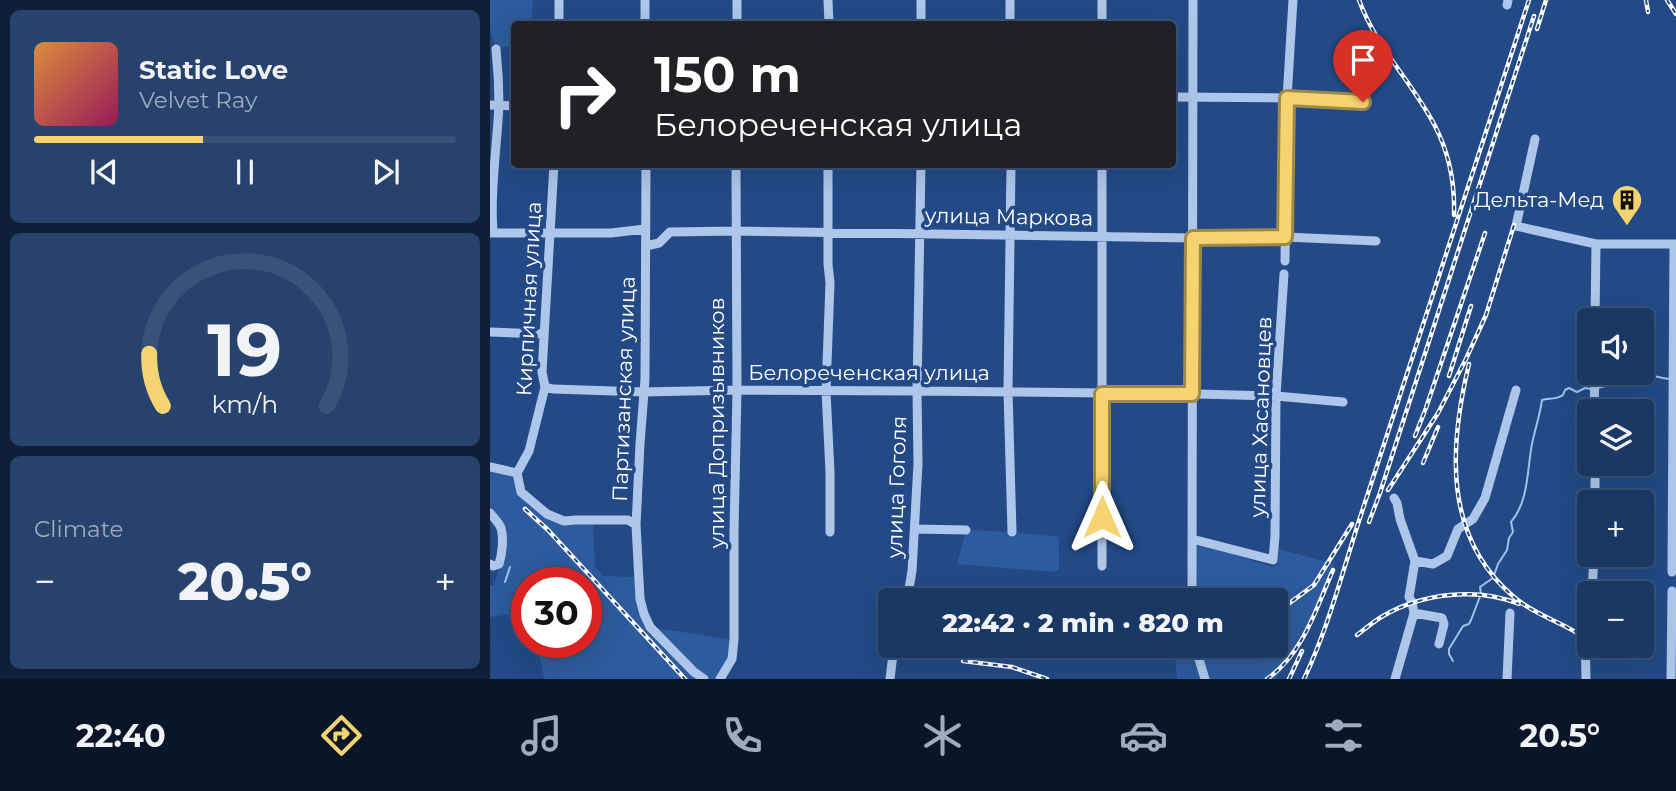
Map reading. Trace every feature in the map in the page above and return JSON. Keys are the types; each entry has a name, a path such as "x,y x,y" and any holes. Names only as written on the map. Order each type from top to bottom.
{"street":[{"path":"559,0 559,21"},
{"path":"645,0 645,21"},
{"path":"737,0 737,21"},
{"path":"828,0 829,21"},
{"path":"921,0 921,21"},
{"path":"1010,0 1010,21"},
{"path":"1102,0 1102,21"},
{"path":"1192,588 1193,0"},
{"path":"1285,261 1287,98 1293,0"},
{"path":"496,49 499,76 494,105 491,232 611,233 645,229"},
{"path":"1176,97 1363,102"},
{"path":"1535,139 1516,226 1596,244 1675,244 1672,572"},
{"name":"Кирпичная улица","path":"517,473 529,451 545,387 542,372 554,168"},
{"name":"Партизанская улица","path":"646,168 645,380 636,525 640,599 650,627 704,679"},
{"name":"улица Допризывников","path":"720,679 732,659 734,640 736,168"},
{"path":"828,168 830,283 826,391 830,532"},
{"name":"улица Гоголя","path":"909,588 918,464 921,168"},
{"path":"1011,168 1009,391 1012,532"},
{"path":"1102,168 1102,566"},
{"name":"улица Маркова","path":"646,246 659,243 670,232 735,231 1285,237 1376,241"},
{"path":"1595,308 1596,244"},
{"name":"улица Хасановцев","path":"1192,539 1273,560 1276,396 1284,274"},
{"path":"490,332 544,334"},
{"name":"Белореченская улица","path":"545,387 643,392 737,390 1192,394 1276,396 1342,402"},
{"path":"1415,561 1433,564 1447,556 1458,529 1473,519 1485,498 1516,390"},
{"path":"490,467 517,473 522,492 547,514 564,521 628,520 636,525"},
{"path":"1394,498 1415,561 1409,597 1414,613 1395,679"},
{"path":"490,513 500,526 502,534 499,564 490,564"},
{"path":"915,529 966,530"},
{"path":"1671,679 1672,591"},
{"path":"1414,613 1442,618 1444,624 1439,644"},
{"path":"1507,679 1510,613"},
{"path":"890,679 893,658"},
{"path":"1199,658 1205,679"},
{"path":"1586,658 1586,679"}],"shaded area":[{"path":"490,0 533,0 531,21 511,21 511,45 496,49 490,28"},
{"path":"490,467 517,473 522,492 564,521 593,520 596,567 511,567 511,614 490,617 490,586 494,585 498,573 502,534 490,513"},
{"path":"966,530 1059,537 1059,570 1054,572 957,564"},
{"path":"1196,542 1273,567 1278,564 1279,549 1335,564 1288,658 1288,588 1195,588"},
{"path":"602,575 639,577 650,627 734,640 732,659 720,679 544,679 540,658 602,658"},
{"path":"1175,658 1288,658 1276,679 1177,679"}],"waterway":[{"path":"1597,388 1634,374 1670,379"},
{"path":"1453,661 1449,649 1463,626 1469,624 1481,594 1480,587 1493,578 1507,550 1513,532 1511,522 1524,495 1542,400 1560,397 1569,388 1577,392 1585,388 1591,389"},
{"path":"505,582 510,567"}],"railway":[{"path":"1359,0 1384,49 1426,110 1440,136 1450,169 1454,215"},
{"path":"1304,679 1333,604 1529,0"},
{"path":"1537,29 1546,0"},
{"path":"1646,0 1648,12"},
{"path":"1667,0 1676,14"},
{"path":"1369,522 1534,16"},
{"path":"1388,490 1438,413 1466,359 1486,315 1514,225"},
{"path":"1415,436 1485,233"},
{"path":"1449,376 1471,306"},
{"path":"1469,364 1462,395 1456,458 1457,489 1463,519 1474,547 1491,573 1514,597 1529,608 1577,633"},
{"path":"1423,463 1438,427"},
{"path":"525,509 548,530 685,679"},
{"path":"1288,604 1314,585 1352,524"},
{"path":"1267,679 1290,657 1299,644 1333,570"},
{"path":"1357,635 1398,608 1432,598 1486,595 1519,604"},
{"path":"1289,679 1302,651"},
{"path":"963,661 1012,667 1047,679"}],"place":[{"name":"Дельта-Мед","path":"1627,227"}],"route":[{"path":"1102,517 1102,394 1192,394 1193,238 1285,237 1287,98 1363,102"}]}
